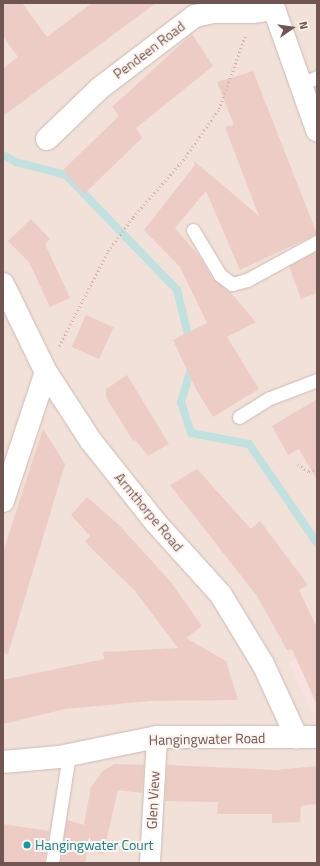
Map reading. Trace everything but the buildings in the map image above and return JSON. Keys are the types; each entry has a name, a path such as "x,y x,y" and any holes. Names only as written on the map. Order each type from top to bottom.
{"street":[{"name":"Pendeen Road","path":"47,139 100,88 196,16 213,12 252,12 273,6"},
{"path":"273,6 310,87 317,130"},
{"name":"Armthorpe Road","path":"3,284 46,372 91,441 156,523 221,595 307,738"},
{"path":"3,501 46,372"},
{"name":"Hangingwater Road","path":"3,762 69,754 157,736 307,738"},
{"name":"Glen View","path":"150,863 157,736"}],"lane":[{"path":"193,230 220,275 232,284 247,280 317,242"},
{"path":"238,417 270,398 317,380"},
{"path":"52,863 69,754"}],"path":[{"path":"46,372 108,251 133,217 183,160 219,109 235,67 252,12"},
{"path":"298,464 309,472 317,468"}],"shaded area":[{"path":"3,3 317,3 317,863 3,863"},
{"path":"317,650 317,712 312,713 289,662"}],"waterway":[{"path":"3,155 16,162 66,175 177,290 190,343"},
{"path":"192,366 181,402 191,433 249,444 317,543"}],"place":[{"name":"Hangingwater Court","path":"27,845"}]}
